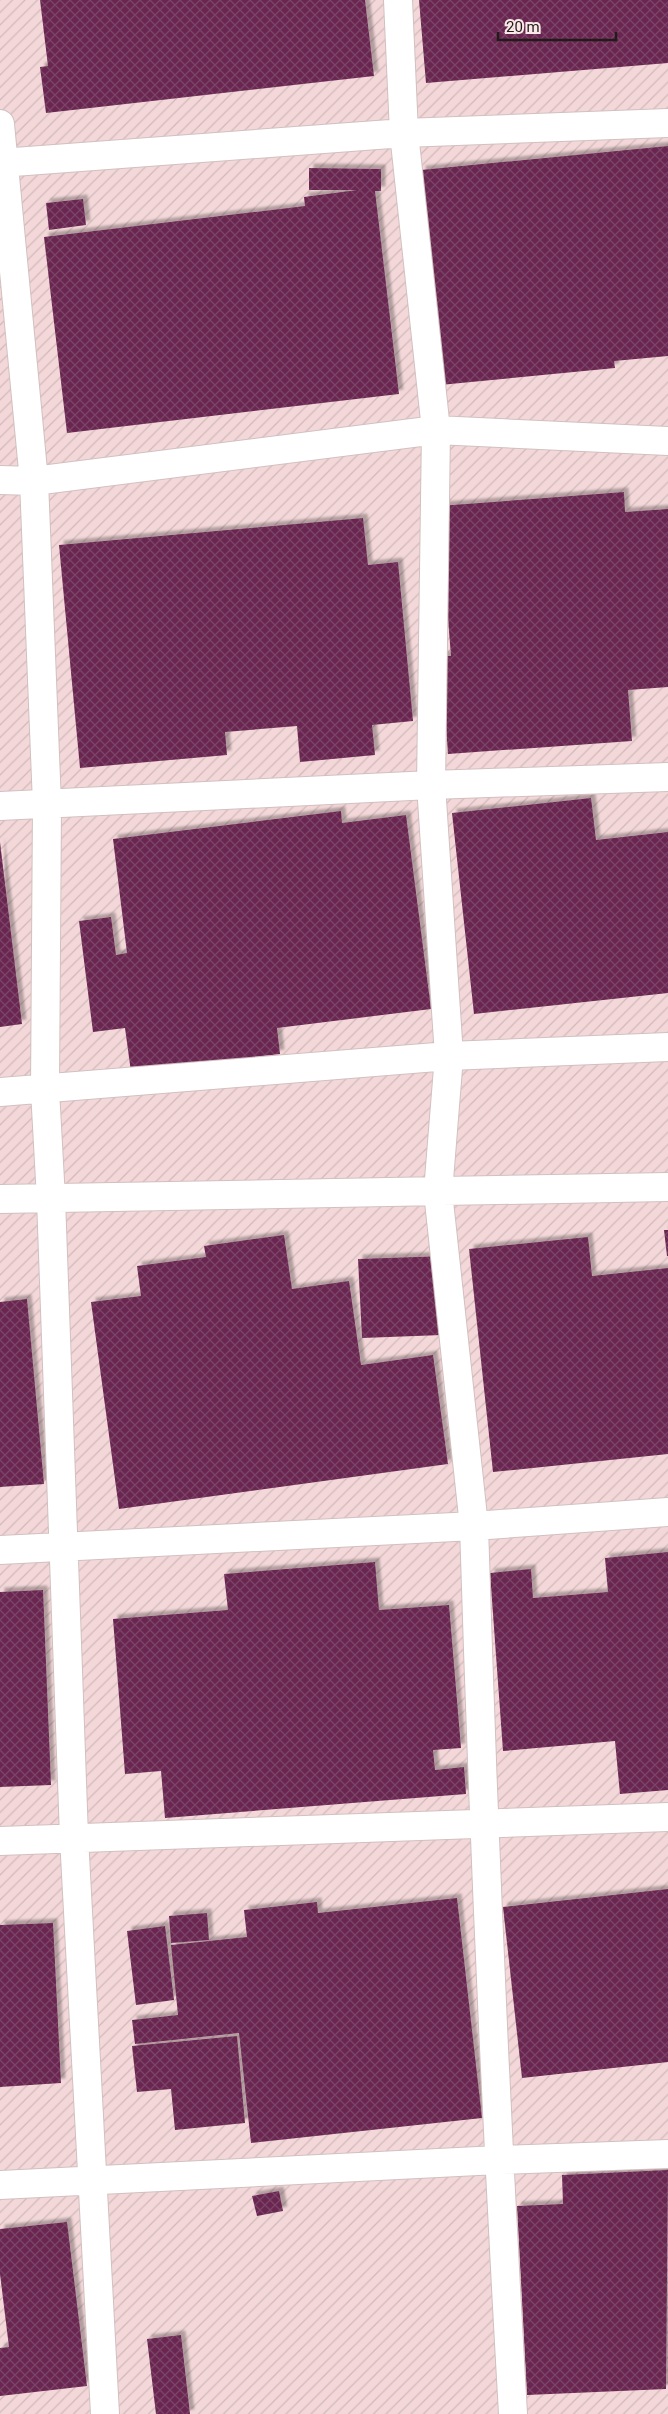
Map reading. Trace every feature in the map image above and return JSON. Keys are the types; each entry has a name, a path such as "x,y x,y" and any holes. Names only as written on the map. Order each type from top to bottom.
{"street":[{"path":"398,0 404,133 436,430 431,785 449,1056 438,1192 474,1526 483,1823 498,2160 513,2414"},
{"path":"0,124 2,163 34,481 47,804 45,1090 52,1198 74,1837 106,2414"},
{"path":"2,163 404,133 668,124"},
{"path":"0,480 34,481 436,430 668,441"},
{"path":"0,806 431,785 668,777"},
{"path":"0,1092 45,1090 449,1056 668,1047"},
{"path":"0,1199 668,1187"},
{"path":"0,1550 474,1526 668,1512"},
{"path":"0,1841 668,1817"},
{"path":"0,2185 498,2160 668,2154"}],"shaded area":[{"path":"0,0 668,0 668,2414 0,2414"}],"building":[{"path":"40,0 365,0 374,76 46,113 40,67 48,66"},
{"path":"419,0 668,0 668,63 426,83"},
{"path":"668,146 668,356 614,361 615,368 440,385 421,170"},
{"path":"309,168 381,169 381,191 375,191 399,394 67,433 44,237 305,206 304,197 357,190 309,190"},
{"path":"83,199 86,225 49,230 46,203"},
{"path":"624,492 625,512 668,509 668,687 628,690 632,741 448,754 441,656 451,656 439,506"},
{"path":"363,518 368,565 398,562 413,721 372,725 375,755 300,762 297,726 225,732 227,755 80,768 59,545"},
{"path":"591,798 596,840 668,832 668,993 474,1014 452,813"},
{"path":"341,811 342,823 406,815 431,1009 277,1028 280,1054 131,1072 125,1028 93,1032 79,921 111,917 116,955 127,953 113,839"},
{"path":"0,842 22,1024 0,1027"},
{"path":"664,1230 668,1230 668,1256 667,1256"},
{"path":"284,1235 292,1289 349,1281 361,1365 433,1355 448,1464 119,1509 91,1302 141,1296 137,1266 206,1257 204,1246"},
{"path":"588,1237 592,1276 668,1268 668,1454 493,1472 469,1249"},
{"path":"446,1256 442,1335 362,1338 358,1259"},
{"path":"27,1299 44,1484 0,1487 0,1302"},
{"path":"668,1552 668,1790 620,1794 615,1741 503,1751 490,1573 531,1569 533,1598 608,1592 605,1558"},
{"path":"375,1562 379,1610 449,1605 461,1748 433,1750 435,1770 464,1767 466,1794 165,1818 161,1771 125,1774 113,1619 228,1610 224,1574"},
{"path":"43,1590 51,1785 0,1787 0,1592"},
{"path":"668,1889 668,2062 522,2078 503,1907"},
{"path":"457,1898 482,2118 251,2143 239,2033 135,2044 132,2020 178,2015 171,1945 247,1937 244,1910 317,1902 318,1913"},
{"path":"207,1913 209,1940 171,1943 169,1916"},
{"path":"53,1923 61,2083 0,2087 0,1925"},
{"path":"165,1926 174,2000 136,2005 127,1931"},
{"path":"237,2036 245,2123 175,2130 171,2089 137,2092 132,2046"},
{"path":"668,2170 666,2389 527,2395 517,2206 563,2204 562,2175"},
{"path":"279,2191 283,2211 257,2216 252,2196"},
{"path":"67,2222 87,2386 0,2396 0,2348 9,2347 0,2274 0,2229"},
{"path":"181,2335 190,2414 156,2414 147,2339"}]}
